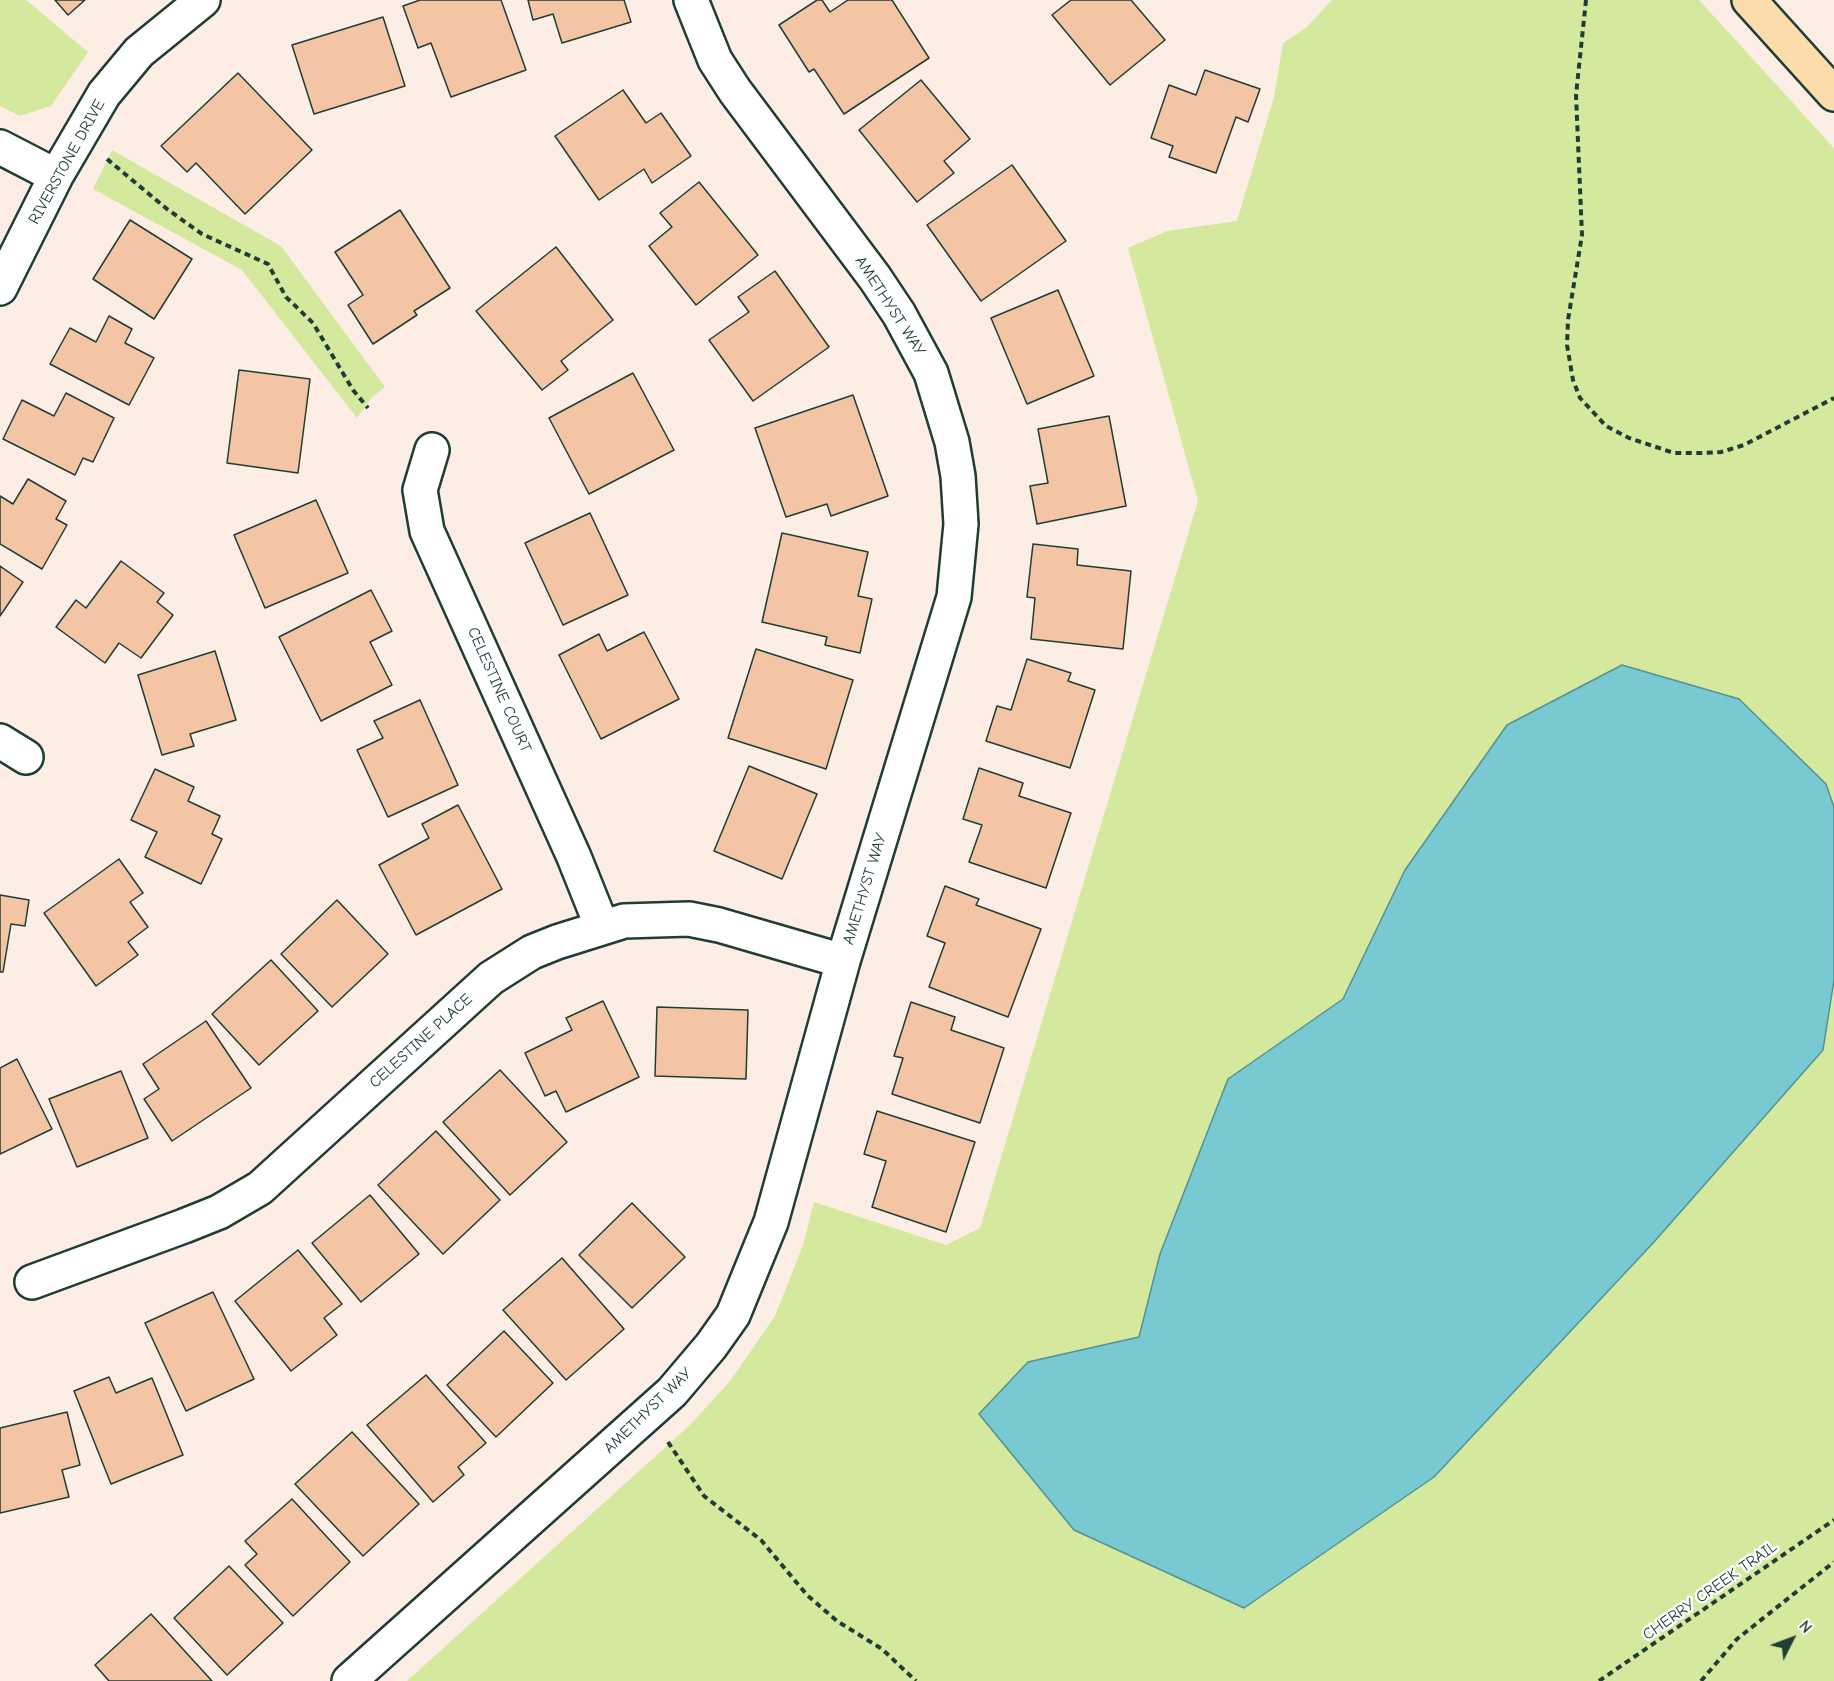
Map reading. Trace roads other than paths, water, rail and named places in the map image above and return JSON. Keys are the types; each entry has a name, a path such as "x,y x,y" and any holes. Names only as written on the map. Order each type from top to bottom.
{"main road":[{"path":"1749,0 1834,94"}],"street":[{"name":"RIVERSTONE DRIVE","path":"0,288 56,176 91,114 121,71 160,33 204,0"},
{"name":"AMETHYST WAY","path":"349,1681 672,1392 728,1323 747,1285 771,1222 843,960 954,597 961,524 958,476 941,403 919,348 875,278 735,91 715,60 691,0"},
{"path":"0,147 56,176"},
{"name":"CELESTINE COURT","path":"432,450 420,490 427,531 574,857 602,927"},
{"name":"CELESTINE PLACE","path":"32,1282 219,1212 260,1188 491,978 532,952 602,927 631,920 689,919 719,925 843,960"}],"water":[{"path":"1622,665 1739,699 1826,784 1834,807 1834,980 1823,1050 1654,1242 1434,1477 1244,1608 1074,1530 979,1414 1028,1362 1139,1337 1160,1254 1228,1079 1343,999 1405,870 1507,725"}]}
